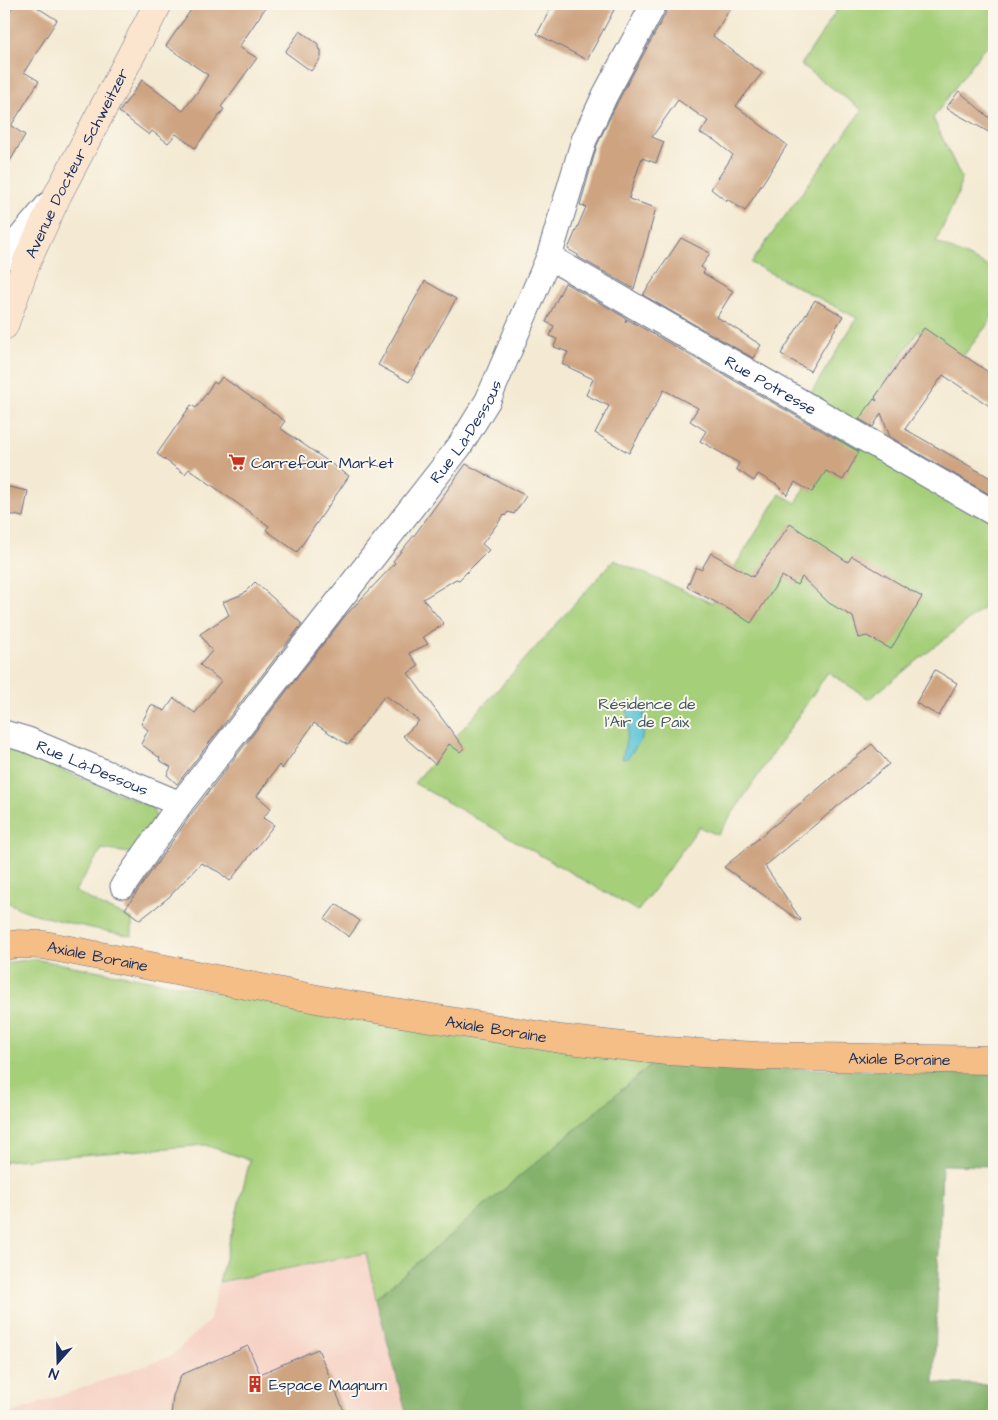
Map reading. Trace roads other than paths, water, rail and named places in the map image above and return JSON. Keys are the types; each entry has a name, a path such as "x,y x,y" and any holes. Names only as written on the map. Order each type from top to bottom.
{"main road":[{"path":"4,928 44,945"},
{"name":"Axiale Boraine","path":"4,946 18,944 44,945 327,1001 561,1038 667,1051 758,1056 994,1060"}],"street":[{"name":"Avenue Docteur Schweitzer","path":"4,326 27,261 58,194 158,4"},
{"name":"Rue Là-Dessous","path":"123,886 180,804 459,447 488,400 549,257 584,140 604,94 654,4"},
{"path":"4,257 58,194"},
{"name":"Rue Potresse","path":"549,257 994,513"},
{"name":"Rue Là-Dessous","path":"4,733 28,740 180,804"}],"water":[{"path":"641,703 644,722 641,741 628,758 622,759 629,725 627,708"}],"place":[{"name":"Carrefour Market","path":"237,462"},
{"name":"Espace Magnum","path":"255,1384"}],"park label":[{"name":"Résidence de l'Air de Paix","path":"647,712"}]}
